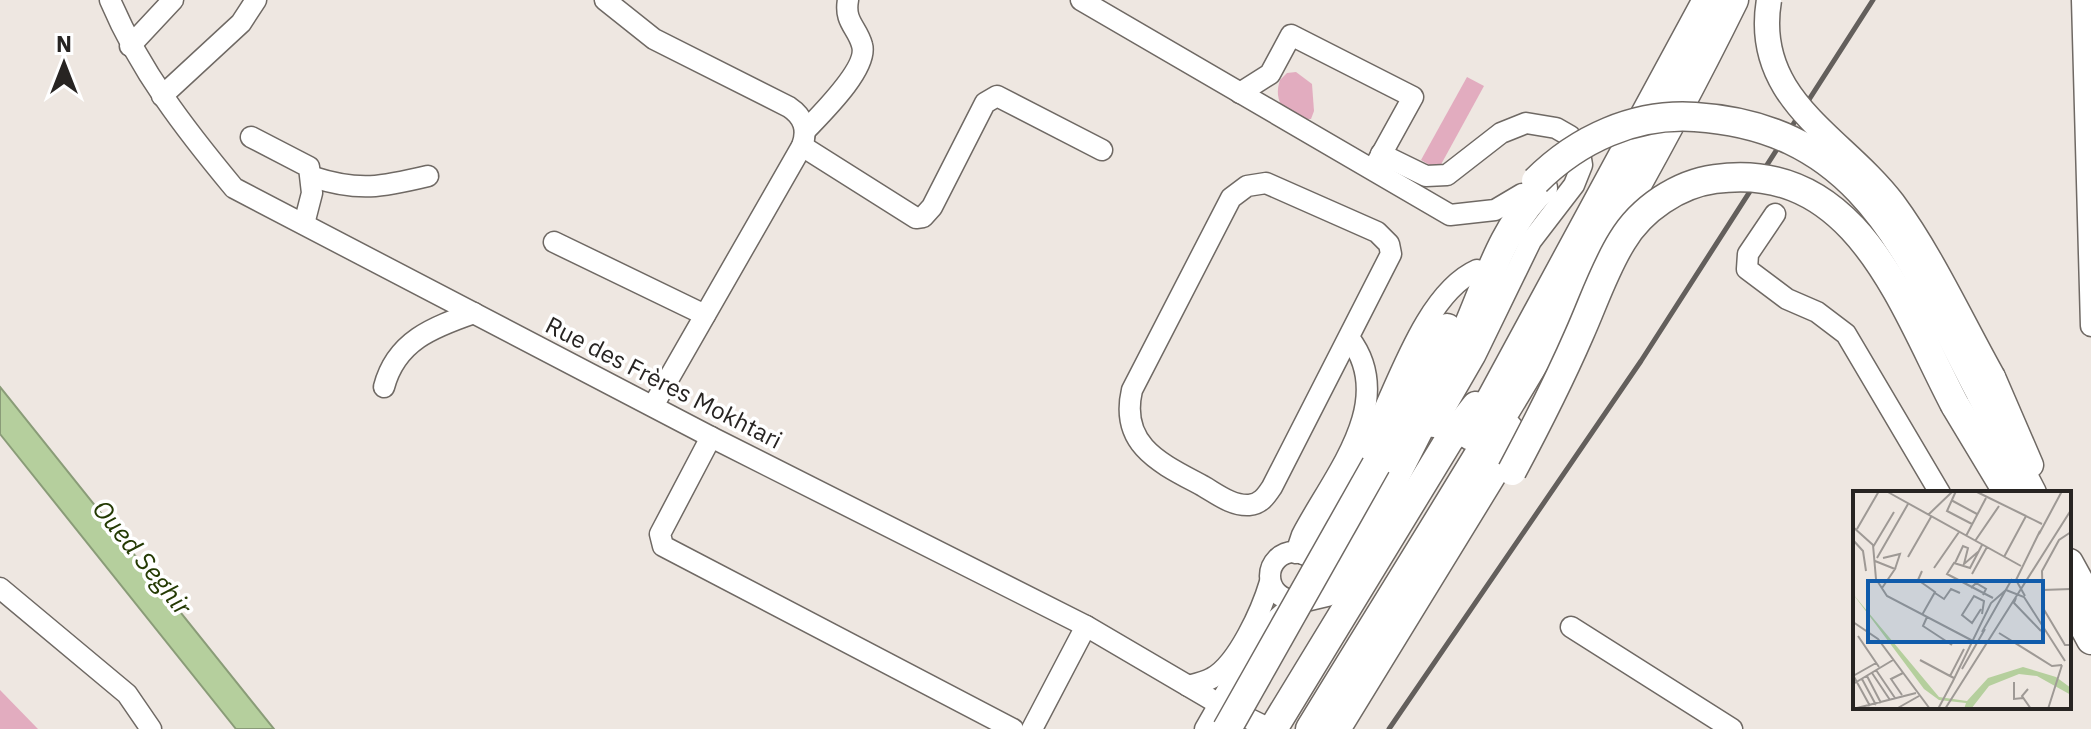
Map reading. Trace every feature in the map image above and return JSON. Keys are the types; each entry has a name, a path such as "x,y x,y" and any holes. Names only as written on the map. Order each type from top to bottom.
{"highway":[{"path":"1336,729 1493,473 1520,367 1707,0"},
{"path":"1310,729 1520,367 1686,98 1734,0"},
{"path":"1223,716 1353,508 1477,270 1533,191 1567,154 1624,125 1686,116 1746,122 1776,131 1826,160 1870,200 1897,238 1975,393 2031,491"},
{"path":"1345,729 1395,660 1512,471 1547,406 1622,240 1649,209 1702,180 1731,176 1776,180 1828,203 1866,241 1975,393 2016,491"},
{"path":"1303,598 1327,592 1339,579 1384,498 1460,345 1502,246 1531,200 1533,191"},
{"path":"1272,729 1449,440 1520,367"},
{"path":"1975,393 2007,491"},
{"path":"1297,729 1476,445"},
{"path":"2071,576 2075,602 2091,640"}],"main road":[{"path":"1769,0 1770,52 1788,95 1892,202 1975,393 2041,491"}],"street":[{"name":"Rue des Frères Mokhtari","path":"110,0 130,46 162,96 234,188 711,437 1086,626 1188,686 1223,716 1272,729"},
{"path":"130,46 173,0"},
{"path":"162,96 241,23 256,0"},
{"path":"605,0 654,39 789,107 800,117 804,139 916,218 923,217 932,207 985,103 997,96 1102,150"},
{"path":"653,406 804,139 841,92 862,58 864,48 846,16 848,0"},
{"path":"1081,0 1240,93 1377,163 1450,215 1495,210 1533,191"},
{"path":"2082,0 2091,326"},
{"path":"1240,93 1270,74 1291,35 1413,97 1377,163"},
{"path":"1377,163 1426,176 1447,175 1501,133 1526,123 1556,128 1570,136 1580,153 1582,165 1574,185 1531,241 1475,356 1400,484 1384,498"},
{"path":"251,137 309,167 313,177 304,224"},
{"path":"313,177 344,187 369,189 428,176"},
{"path":"1266,183 1377,232 1389,244 1391,254 1346,346 1272,487 1264,500 1251,505 1233,503 1157,461 1145,452 1128,417 1132,390 1224,211 1231,198 1247,186 1266,183"},
{"path":"1775,214 1748,254 1747,269 1787,299 1817,312 1846,334 1939,491"},
{"path":"554,242 705,315"},
{"path":"1188,686 1214,678 1226,664 1257,618 1272,567 1294,554 1333,513 1421,332 1458,278 1477,270"},
{"path":"384,387 388,373 411,340 432,327 474,313"},
{"path":"1294,554 1365,413 1366,369 1346,346"},
{"path":"711,437 660,534 663,546 1013,729"},
{"path":"1205,729 1223,716 1259,635 1316,586 1317,571 1294,554"},
{"path":"1270,582 1278,595 1303,598"},
{"path":"0,588 127,694 151,729"},
{"path":"1032,729 1086,626"},
{"path":"1571,627 1732,729"}],"shaded area":[{"path":"1296,72 1312,84 1314,111 1311,119 1295,117 1280,103 1280,80 1287,73"},
{"path":"1467,77 1484,86 1438,170 1421,160"},
{"path":"0,387 274,729 236,729 0,434"},
{"path":"0,690 38,729 0,729"}],"railway":[{"path":"1389,729 1641,361 1873,0"}],"water label":[{"name":"Oued Seghir","path":"143,557"}]}
